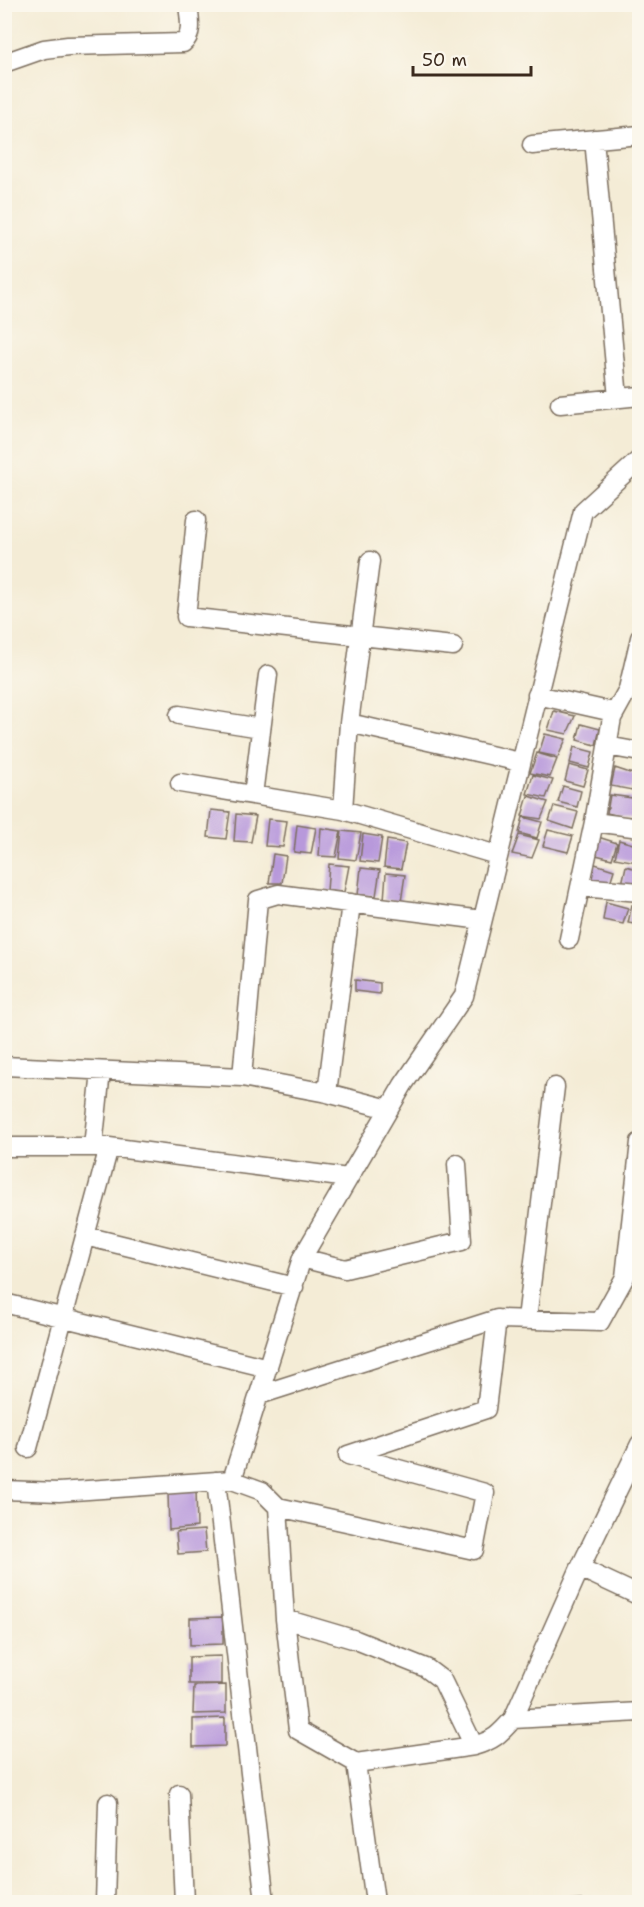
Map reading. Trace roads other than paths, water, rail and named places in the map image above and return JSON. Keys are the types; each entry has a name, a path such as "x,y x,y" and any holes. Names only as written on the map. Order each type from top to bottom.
{"street":[{"path":"4,63 44,50 68,46 183,43 188,39 190,32 188,4"},
{"path":"532,145 639,135"},
{"path":"594,139 618,398"},
{"path":"560,404 639,396"},
{"path":"265,1902 224,1481 259,1395 302,1258 389,1109 464,996 583,511 639,459"},
{"path":"196,520 186,617 453,645"},
{"path":"343,810 350,723 370,561"},
{"path":"612,718 628,689 639,640"},
{"path":"253,795 268,675"},
{"path":"537,695 613,712 594,822 569,939"},
{"path":"179,715 261,728"},
{"path":"350,723 520,762"},
{"path":"607,746 639,752"},
{"path":"180,783 343,810 498,855"},
{"path":"594,822 639,828"},
{"path":"580,888 639,892"},
{"path":"242,1077 258,900 278,894 482,920"},
{"path":"327,1093 351,903"},
{"path":"4,1066 242,1077 327,1093 389,1109"},
{"path":"28,1448 86,1236 101,1147 101,1071"},
{"path":"527,1319 555,1087"},
{"path":"259,1395 497,1319 600,1322 625,1277 639,1142"},
{"path":"4,1147 101,1147 348,1178"},
{"path":"302,1258 345,1269 462,1240 457,1164"},
{"path":"86,1236 294,1287"},
{"path":"4,1303 268,1368"},
{"path":"4,1490 59,1492 224,1481 262,1491 278,1507 474,1550 485,1493 348,1455 486,1409 497,1319"},
{"path":"278,1507 285,1619 298,1730 356,1763 474,1746 492,1741 513,1719 580,1568 639,1444"},
{"path":"580,1568 639,1596"},
{"path":"285,1619 356,1640 426,1668 442,1680 474,1746"},
{"path":"513,1719 639,1712"},
{"path":"356,1763 375,1902"},
{"path":"179,1794 184,1902"},
{"path":"105,1902 108,1803"}]}
